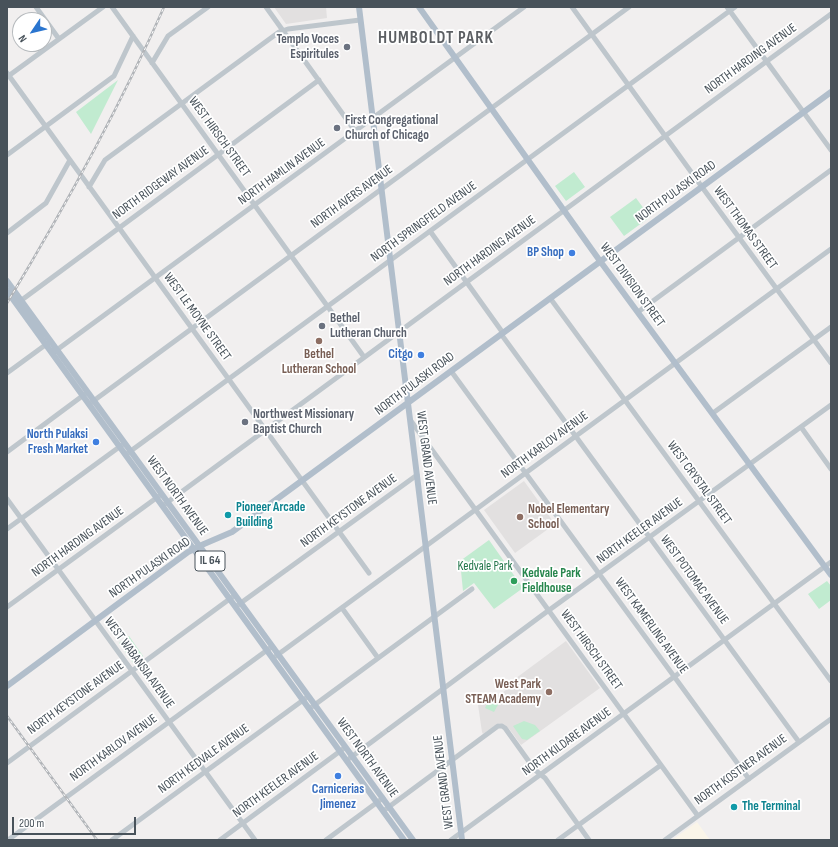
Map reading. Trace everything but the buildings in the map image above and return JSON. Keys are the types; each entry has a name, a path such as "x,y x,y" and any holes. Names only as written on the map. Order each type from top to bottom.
{"main road":[{"name":"WEST GRAND AVENUE","path":"358,7 382,189 462,840"},
{"name":"WEST DIVISION STREET","path":"419,7 600,261 831,575"},
{"name":"NORTH PULASKI ROAD","path":"7,686 168,567 197,548 232,532 831,92"},
{"name":"WEST NORTH AVENUE","path":"7,281 18,302 343,750 383,798 386,809 404,840"},
{"name":"WEST NORTH AVENUE","path":"7,291 18,302"},
{"name":"WEST NORTH AVENUE","path":"349,758 377,803 386,809 413,840"}],"street":[{"path":"36,7 59,39"},
{"path":"8,75 103,7"},
{"name":"WEST HIRSCH STREET","path":"112,7 364,357"},
{"path":"152,63 168,36 208,7"},
{"path":"266,7 355,131"},
{"name":"NORTH HAMLIN AVENUE","path":"54,352 524,7"},
{"name":"WEST THOMAS STREET","path":"572,7 831,363"},
{"name":"NORTH AVERS AVENUE","path":"91,403 629,7"},
{"name":"NORTH SPRINGFIELD AVENUE","path":"128,453 629,85 729,9 735,7"},
{"path":"729,9 831,150"},
{"name":"NORTH HARDING AVENUE","path":"165,504 831,14"},
{"path":"89,187 105,160 283,30 360,20"},
{"path":"7,155 114,76 133,36"},
{"name":"WEST LE MOYNE STREET","path":"8,75 369,573"},
{"name":"NORTH RIDGEWAY AVENUE","path":"18,302 319,80"},
{"path":"7,232 46,203 70,160"},
{"path":"638,312 831,170"},
{"name":"WEST POTOMAC AVENUE","path":"430,231 576,436 799,742"},
{"name":"NORTH KARLOV AVENUE","path":"275,656 831,249"},
{"name":"WEST CRYSTAL STREET","path":"550,298 831,681"},
{"path":"713,414 831,327"},
{"path":"7,373 48,343"},
{"name":"WEST KAMERLING AVENUE","path":"451,371 749,779"},
{"path":"7,452 85,394"},
{"name":"NORTH KEELER AVENUE","path":"349,758 831,405"},
{"name":"WEST HIRSCH STREET","path":"410,421 698,816"},
{"path":"801,427 831,469"},
{"path":"7,529 122,445"},
{"name":"NORTH KEYSTONE AVENUE","path":"238,605 417,475"},
{"name":"NORTH HARDING AVENUE","path":"7,607 159,496"},
{"name":"WEST WABANSIA AVENUE","path":"7,499 255,840"},
{"name":"NORTH KILDARE AVENUE","path":"451,840 831,562"},
{"path":"312,707 472,590"},
{"name":"NORTH KEYSTONE AVENUE","path":"7,763 232,597"},
{"path":"342,608 378,658"},
{"name":"NORTH KARLOV AVENUE","path":"8,840 269,648"},
{"name":"NORTH KEDVALE AVENUE","path":"112,840 306,698"},
{"name":"NORTH KOSTNER AVENUE","path":"665,840 831,719"},
{"path":"386,809 498,726 502,726 540,775 545,778 589,840"},
{"name":"NORTH KEELER AVENUE","path":"220,840 343,750"},
{"path":"558,840 661,765"},
{"path":"326,840 383,798"}],"shaded area":[{"path":"274,7 326,7 327,18 286,24"},
{"name":"Nobel Elementary School","path":"524,481 555,524 515,553 484,510"},
{"name":"West Park STEAM Academy","path":"566,641 600,688 521,745 505,725 499,723 483,734 478,705 492,694 495,698 506,690 504,687"},
{"path":"697,822 710,840 672,840"}],"green space":[{"path":"118,80 91,134 76,112"},
{"path":"574,172 585,187 566,201 555,186"},
{"path":"636,198 650,217 624,236 610,217"},
{"name":"Kedvale Park","path":"489,540 523,588 494,609 474,583 463,591 460,561"},
{"path":"827,581 831,586 831,600 819,609 808,594"},
{"path":"129,636 143,656 133,663 119,643"},
{"path":"490,698 499,703 494,712 485,708"},
{"path":"524,721 535,725 540,731 527,740 522,739 513,726"}],"railway":[{"path":"7,303 50,231 110,120 164,7"},
{"path":"7,716 97,840"}],"place":[{"name":"Templo Voces Espiritules","path":"347,47"},
{"name":"First Congregational Church of Chicago","path":"337,128"},
{"name":"BP Shop","path":"572,253"},
{"name":"Bethel Lutheran Church","path":"322,326"},
{"name":"Bethel Lutheran School","path":"319,341"},
{"name":"Citgo","path":"421,355"},
{"name":"Northwest Missionary Baptist Church","path":"245,422"},
{"name":"North Pulaksi Fresh Market","path":"96,442"},
{"name":"Pioneer Arcade Building","path":"228,515"},
{"name":"Nobel Elementary School","path":"520,517"},
{"name":"Kedvale Park Fieldhouse","path":"514,581"},
{"name":"West Park STEAM Academy","path":"549,692"},
{"name":"Carnicerias Jimenez","path":"338,776"},
{"name":"The Terminal","path":"734,807"}],"district":[{"name":"HUMBOLDT PARK","path":"436,39"}]}
